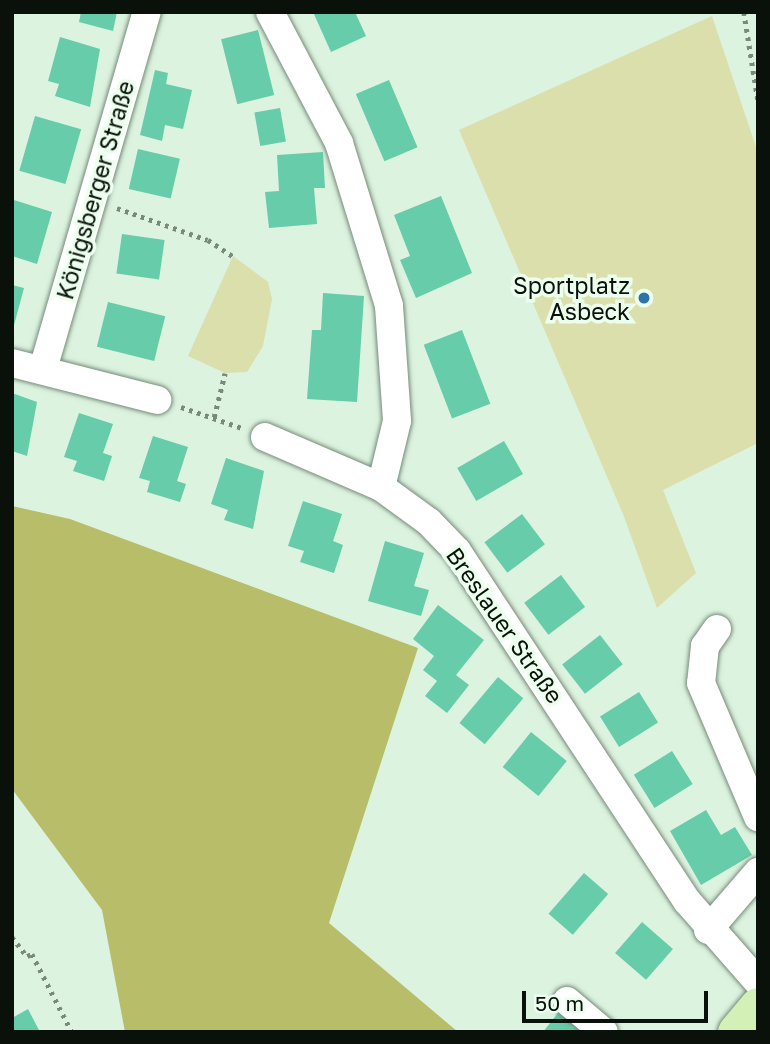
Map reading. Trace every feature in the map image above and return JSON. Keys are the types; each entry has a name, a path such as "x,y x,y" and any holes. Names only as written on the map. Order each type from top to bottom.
{"main road":[{"path":"736,1032 758,1006"}],"street":[{"name":"Königsberger Straße","path":"43,369 147,12"},
{"path":"265,437 382,488 397,421 389,306 338,143 309,78 270,12"},
{"path":"12,363 156,400"},
{"name":"Breslauer Straße","path":"382,488 429,522 457,551 708,930 758,982"},
{"path":"717,629 705,646 701,683 758,817"},
{"path":"708,930 758,872"},
{"path":"567,1001 604,1032"}],"path":[{"path":"744,12 758,100"},
{"path":"92,200 208,240 233,256"},
{"path":"214,418 225,373"},
{"path":"156,400 265,437"},
{"path":"12,937 27,956 32,954 72,1032"}],"green space":[{"name":"Sportplatz Asbeck","path":"712,16 758,153 758,443 663,490 696,573 657,608 623,514 459,130"},
{"path":"233,256 268,282 272,299 263,346 247,372 225,373 188,356"},
{"path":"12,506 70,519 418,648 329,923 458,1032 125,1032 102,910 12,789"}],"building":[{"path":"81,12 117,12 113,31 79,22"},
{"path":"313,12 355,12 366,36 331,52"},
{"path":"258,30 274,95 237,104 221,39"},
{"path":"60,37 100,49 90,107 55,96 59,84 48,81"},
{"path":"155,70 168,73 166,84 192,90 183,129 165,125 162,141 140,135"},
{"path":"389,80 418,147 384,161 356,94"},
{"path":"280,108 286,141 260,146 254,113"},
{"path":"35,116 81,129 65,184 19,171"},
{"path":"138,149 180,159 171,199 129,189"},
{"path":"323,152 325,188 314,188 317,224 269,228 265,192 279,191 277,155"},
{"path":"441,196 472,273 416,298 400,260 410,256 394,215"},
{"path":"14,200 52,212 37,264 12,256"},
{"path":"122,234 165,240 159,280 116,274"},
{"path":"12,285 24,288 13,329 12,329"},
{"path":"323,293 364,296 357,402 307,399 312,330 321,330"},
{"path":"108,302 165,316 154,361 97,347"},
{"path":"462,330 490,404 452,418 424,345"},
{"path":"12,393 37,402 27,456 12,451"},
{"path":"79,413 113,424 103,453 112,456 104,481 73,471 77,461 64,457"},
{"path":"153,436 188,447 177,481 186,484 180,502 147,492 150,481 139,478"},
{"path":"504,441 523,474 476,501 457,468"},
{"path":"226,458 264,471 253,529 224,520 228,510 211,504"},
{"path":"303,501 342,514 333,541 343,545 334,573 300,562 304,551 288,546"},
{"path":"522,514 545,544 507,573 484,542"},
{"path":"385,541 424,553 414,586 429,590 421,616 368,601"},
{"path":"561,575 585,607 548,635 524,603"},
{"path":"438,605 484,640 456,675 469,685 447,713 425,696 437,681 423,670 434,656 413,639"},
{"path":"600,635 623,664 585,694 562,665"},
{"path":"498,677 523,698 485,744 459,723"},
{"path":"639,692 658,723 619,747 600,716"},
{"path":"531,732 567,761 538,796 503,767"},
{"path":"672,751 693,784 655,808 634,775"},
{"path":"706,810 721,835 735,827 752,855 701,885 670,831"},
{"path":"584,873 608,894 573,935 549,914"},
{"path":"642,922 673,949 646,980 615,953"},
{"path":"28,1009 40,1032 12,1032 12,1018"},
{"path":"561,1009 589,1032 543,1032"}],"place":[{"name":"Sportplatz Asbeck","path":"644,298"}]}
